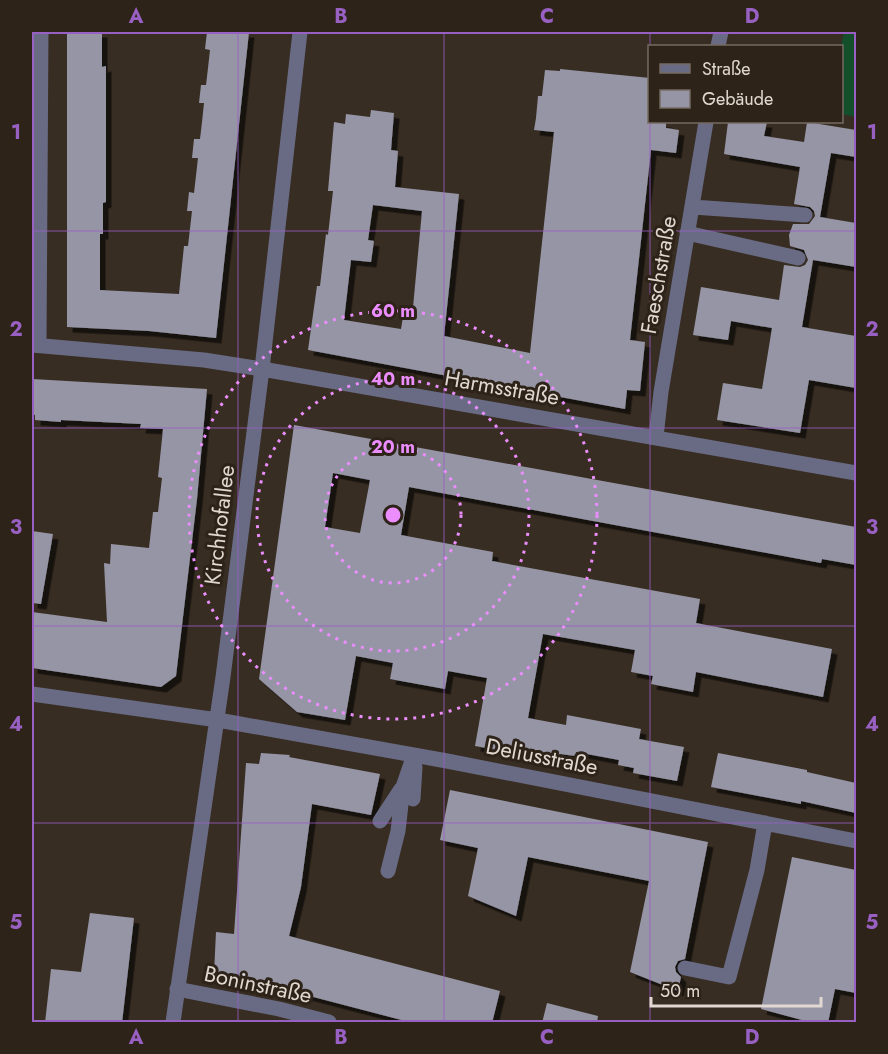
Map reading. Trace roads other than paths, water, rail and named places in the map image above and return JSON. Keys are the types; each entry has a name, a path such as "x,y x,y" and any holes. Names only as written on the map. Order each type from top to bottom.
{"street":[{"path":"35,345 41,32"},
{"name":"Kirchhofallee","path":"173,1023 218,720 262,369 300,32"},
{"name":"Faeschstraße","path":"656,436 661,392 706,123"},
{"path":"693,207 805,215"},
{"path":"687,233 798,258"},
{"name":"Harmsstraße","path":"35,345 204,360 262,369 656,436 856,473"},
{"name":"Deliusstraße","path":"32,694 218,720 414,755 856,841"},
{"path":"388,871 398,831 403,787 414,755"},
{"path":"413,799 414,755"},
{"path":"380,821 403,787"},
{"path":"685,968 729,977 757,870 765,823"},
{"name":"Boninstraße","path":"177,989 329,1023"}]}
